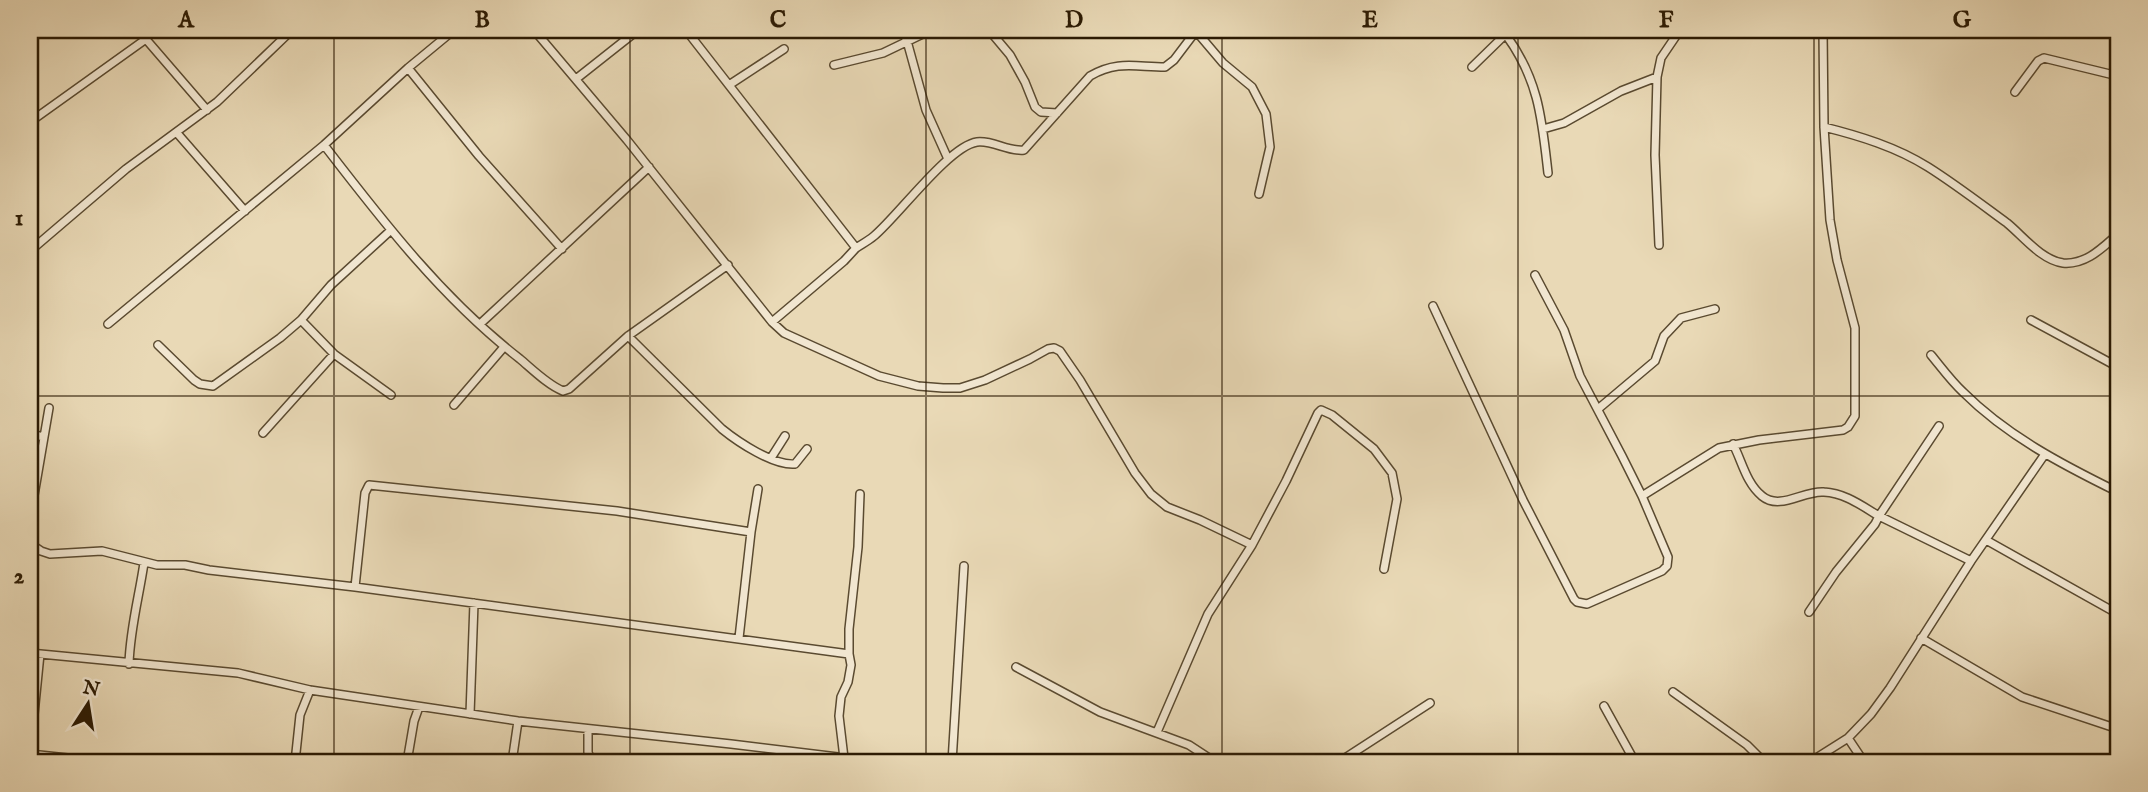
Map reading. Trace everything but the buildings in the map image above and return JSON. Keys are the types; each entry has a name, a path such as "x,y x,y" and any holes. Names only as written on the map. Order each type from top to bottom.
{"street":[{"path":"138,30 207,110"},
{"path":"30,251 127,169 207,110 292,30"},
{"path":"108,324 324,145 454,30"},
{"path":"534,30 649,167 772,322 784,333 879,376 918,386 960,387 985,380 1055,348 1080,380 1135,473 1151,494 1167,507 1252,545"},
{"path":"576,79 638,30"},
{"path":"686,30 856,248"},
{"path":"902,30 926,110 948,159"},
{"path":"834,65 875,56 931,30"},
{"path":"989,30 1010,55 1035,107 1041,112 1056,113"},
{"path":"772,322 856,248 874,236 948,159 980,141 1018,151 1024,150 1090,76 1125,64 1165,67 1174,60 1195,30 1223,63 1252,88 1266,114 1270,147 1259,194"},
{"path":"1659,245 1654,156 1657,77 1661,58 1678,33 1669,30"},
{"path":"1642,496 1719,447 1843,430 1855,416 1855,328 1837,260 1830,220 1824,127 1823,30"},
{"path":"1472,67 1508,32 1536,92 1548,173"},
{"path":"30,122 146,39"},
{"path":"729,85 784,49"},
{"path":"2015,92 2030,70 2044,58 2118,76"},
{"path":"408,68 479,156 562,249"},
{"path":"1543,129 1564,123 1621,91 1657,77"},
{"path":"1824,127 1879,142 1926,166 1978,201 2054,261 2082,261 2094,255 2118,234"},
{"path":"177,133 245,211"},
{"path":"324,145 390,231 443,291 504,346 563,391 569,390 628,336 727,265"},
{"path":"480,324 649,167"},
{"path":"159,345 194,380 213,386 301,320 331,285 390,231"},
{"path":"1433,306 1523,500 1577,602 1587,604 1662,571 1667,566 1668,557 1642,496 1580,376 1564,330 1535,275"},
{"path":"1598,409 1655,362 1661,341 1672,325 1692,313 1715,309"},
{"path":"301,320 334,354 391,395"},
{"path":"2031,320 2118,367"},
{"path":"628,336 734,438 788,464 794,464 807,449"},
{"path":"454,405 504,346"},
{"path":"262,433 334,354"},
{"path":"1931,355 1962,391 1982,409 2045,454 2118,492"},
{"path":"49,408 30,535 32,545 50,554 102,551 157,565 185,565 849,654"},
{"path":"1157,732 1208,614 1252,545 1318,413 1324,410 1374,449 1392,473 1397,499 1384,569"},
{"path":"1809,611 1875,524 1939,425"},
{"path":"30,434 44,437"},
{"path":"771,458 785,436"},
{"path":"1733,444 1751,483 1763,498 1774,502 1784,501 1817,492 1846,497 1971,561"},
{"path":"1810,762 1848,738 1871,714 2045,454"},
{"path":"355,587 365,493 369,485 617,510 751,532"},
{"path":"739,638 758,489"},
{"path":"844,758 839,716 841,697 848,682 851,665 850,607 858,547 860,494"},
{"path":"1986,541 2118,614"},
{"path":"129,664 131,628 144,563"},
{"path":"952,762 964,566"},
{"path":"470,714 474,603"},
{"path":"1921,638 2022,697 2118,729"},
{"path":"30,653 237,673 310,690 518,721 879,762"},
{"path":"40,654 30,754 105,762"},
{"path":"1016,667 1100,712 1189,745 1216,762"},
{"path":"295,762 300,715 310,690"},
{"path":"1673,692 1747,745 1763,762"},
{"path":"1339,762 1430,703"},
{"path":"1604,706 1635,762"},
{"path":"407,762 419,707"},
{"path":"512,762 518,721"},
{"path":"587,729 591,762"},
{"path":"1848,738 1864,762"}]}
